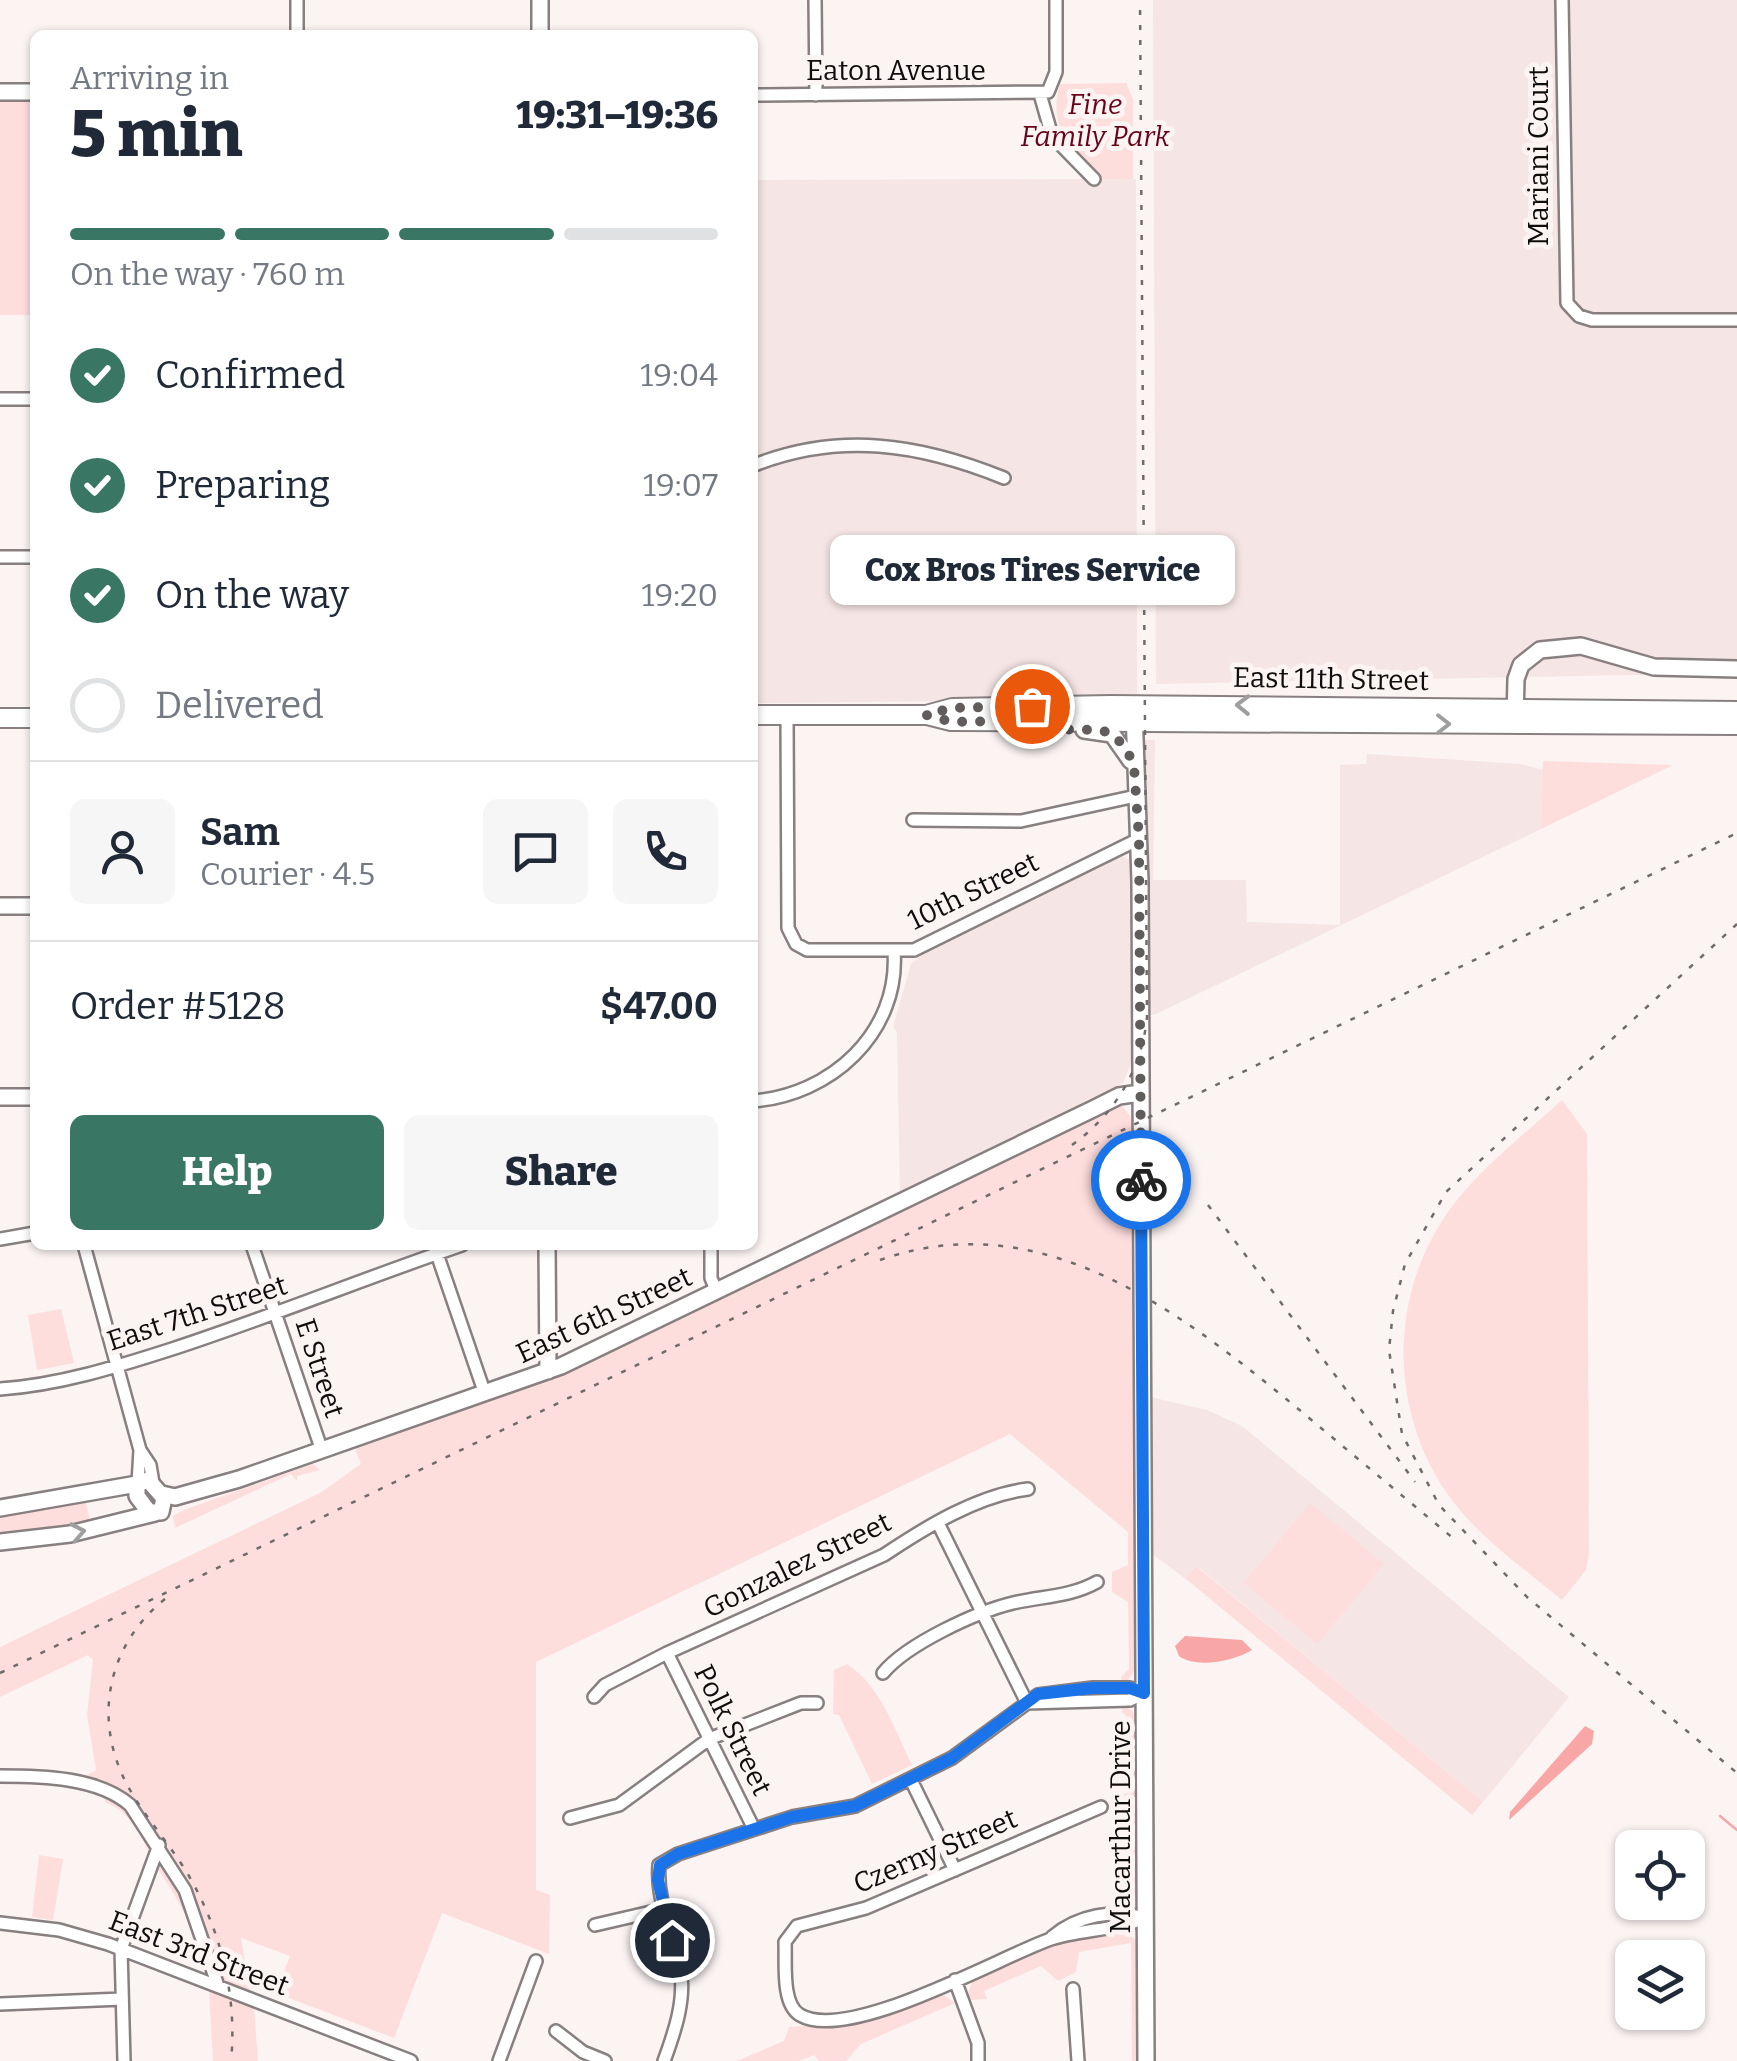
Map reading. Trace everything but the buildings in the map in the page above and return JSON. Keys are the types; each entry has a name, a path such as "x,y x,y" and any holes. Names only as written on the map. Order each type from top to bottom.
{"main road":[{"name":"East 11th Street","path":"758,715 926,715 952,708 1134,714 1516,716 1737,712"},
{"name":"East 11th Street","path":"926,715 952,722 1134,714"},
{"name":"East 11th Street","path":"1516,716 1737,724"},
{"path":"0,718 30,718"}],"street":[{"path":"297,0 297,30"},
{"path":"540,0 540,30"},
{"path":"815,0 816,96"},
{"path":"1056,0 1054,86 1040,94 1052,136 1094,179"},
{"name":"Mariani Court","path":"1562,0 1564,294 1571,309 1592,320 1737,320"},
{"path":"0,92 30,92"},
{"name":"Eaton Avenue","path":"758,95 1040,94"},
{"path":"0,399 30,399"},
{"path":"758,464 809,449 868,443 936,452 1004,478"},
{"path":"0,557 30,557"},
{"path":"1516,716 1516,678 1521,665 1530,655 1553,647 1606,650 1654,667 1737,669"},
{"name":"Macarthur Drive","path":"1134,714 1139,839 1146,2061"},
{"name":"10th Street","path":"786,715 786,913 791,938 807,950 894,952 926,946 1026,892 1139,839"},
{"path":"1011,721 1038,729 1106,732 1118,738 1134,766"},
{"path":"912,820 1021,821 1136,796"},
{"path":"0,906 30,906"},
{"path":"758,1100 811,1088 857,1054 877,1028 890,1000 894,952"},
{"name":"East 6th Street","path":"0,1508 148,1486 175,1497 239,1479 485,1394 548,1371 1119,1096 1140,1093"},
{"path":"0,1097 30,1097"},
{"path":"0,1239 30,1235"},
{"path":"85,1250 148,1486 165,1505 158,1513 139,1501 148,1486"},
{"name":"E Street","path":"254,1250 322,1451"},
{"path":"435,1250 485,1394"},
{"name":"East 7th Street","path":"0,1388 62,1380 276,1315 435,1250"},
{"path":"547,1250 548,1371"},
{"path":"711,1250 711,1278 716,1290"},
{"name":"East 6th Street","path":"0,1542 70,1534 158,1513 221,1491 239,1479"},
{"name":"Gonzalez Street","path":"594,1697 605,1685 667,1653 884,1555 938,1523 1004,1492 1028,1490"},
{"path":"938,1523 1027,1703"},
{"path":"883,1673 896,1657 981,1614 1014,1602 1064,1596 1097,1582"},
{"name":"Polk Street","path":"667,1653 754,1828"},
{"path":"664,2061 682,1996 680,1970 664,1910 660,1865 678,1854 754,1828 855,1806 952,1758 1027,1703 1130,1700 1144,1693"},
{"path":"570,1818 619,1805 708,1739 802,1703 817,1704"},
{"path":"0,1776 53,1779 117,1796 158,1845 196,1914 218,1986"},
{"path":"911,1780 955,1870"},
{"name":"Czerny Street","path":"956,1980 855,2018 797,2014 788,1999 788,1934 797,1926 850,1914 1101,1807"},
{"path":"124,2061 121,1949 158,1845"},
{"path":"595,1925 664,1910"},
{"path":"978,2061 978,2043 956,1980 1049,1940 1146,1918"},
{"name":"East 3rd Street","path":"0,1923 59,1930 121,1949 218,1986 374,2054 411,2061"},
{"path":"499,2061 536,1960"},
{"path":"1073,1989 1078,2061"},
{"path":"0,2004 122,1999"},
{"path":"556,2031 605,2061"}],"shaded area":[{"path":"1153,0 1737,0 1737,673 1156,684"},
{"path":"1136,179 1137,699 758,703 758,180"},
{"path":"1144,740 1155,740 1153,880 1246,880 1247,922 1340,925 1340,765 1366,764 1367,754 1520,764 1543,770 1541,829 1156,1014 1145,1016"},
{"path":"1122,856 1130,861 1131,1063 1123,1083 900,1192 897,1032 893,1027 911,964 931,948"},
{"path":"1150,1397 1207,1410 1242,1426 1569,1697 1483,1802 1197,1566 1186,1579 1152,1554"},
{"path":"1185,1636 1242,1640 1252,1650 1226,1660 1195,1662 1179,1656 1175,1646"},
{"path":"1585,1726 1594,1731 1592,1744 1509,1820 1510,1812"}],"green space":[{"name":"Fine Family Park","path":"1126,83 1133,99 1133,179 1102,179 1072,148 1060,126 1060,84"},
{"path":"0,102 30,102 30,315 0,315"},
{"path":"1543,761 1671,765 1671,766 1541,829"},
{"path":"1562,1100 1587,1134 1589,1553 1586,1570 1562,1600 1482,1534 1435,1474 1418,1436 1407,1396 1404,1355 1407,1314 1417,1274 1433,1235 1481,1173"},
{"path":"1122,1106 1132,1119 1134,1671 1127,1682 1122,1683 1121,1677 1129,1669 1128,1602 1112,1592 1112,1572 1128,1565 1128,1532 1010,1434 536,1662 536,1890 550,1895 549,1954 442,1913 394,2038 276,1993 290,1956 241,1938 250,1992 205,1972 186,1916 137,1829 125,1814 105,1802 103,1781 84,1777 96,1770 87,1715 93,1660 88,1655 0,1697 0,1647 320,1493 361,1464 355,1449 560,1376"},
{"path":"61,1309 74,1363 37,1370 28,1315"},
{"path":"313,1464 320,1470 297,1476 297,1481 291,1474 175,1528 173,1516 186,1509"},
{"path":"85,1499 91,1525 0,1537 0,1511"},
{"path":"1310,1503 1384,1564 1317,1644 1244,1583"},
{"path":"1196,1566 1483,1802 1472,1815 1186,1579"},
{"path":"847,1664 877,1696 912,1765 872,1784 839,1715 833,1714 834,1670"},
{"path":"1123,1705 1133,1711 1135,1719 1136,1895 1132,1905 1124,1908 1130,1894 1130,1824 1114,1811 1114,1801 1129,1791 1130,1720 1122,1712"},
{"path":"39,1855 63,1859 53,1920 32,1917"},
{"path":"1129,1931 1137,1943 1137,2061 1132,2061 1131,1943 1079,1952 1076,1972 1058,1981 1041,1966 984,1991 987,1999 971,2000 968,1993 974,1977 1050,1945 1090,1933"},
{"path":"209,1991 254,2007 258,2061 213,2061"},
{"path":"940,1993 955,2003 861,2044 846,2061 819,2061 814,2055 799,2061 737,2061 784,2041 789,2027 862,2022"}],"waterway":[{"path":"1720,1816 1737,1830"}],"railway":[{"path":"1072,1145 1101,1119 1124,1089 1139,1055 1147,1017 1140,0"},
{"path":"0,1673 1737,833"},
{"path":"1737,924 1446,1192 1405,1264 1393,1311 1389,1350 1402,1434 1439,1505 1527,1597 1737,1773"},
{"path":"1208,1205 1415,1482"},
{"path":"880,1260 940,1246 999,1246 1054,1257 1108,1278 1160,1306 1257,1375 1454,1539"},
{"path":"165,1599 145,1618 118,1663 111,1688 111,1739 130,1790 187,1873 213,1927 230,1993 231,2061"}],"way so far":[{"path":"1032,706 952,708 926,715 952,722 1011,721 1038,729 1100,730 1118,738 1126,748 1134,766 1139,839 1141,1180"}],"place":[{"name":"Cox Bros Tires Service","path":"1032,706"}],"route":[{"path":"672,1940 658,1880 660,1865 678,1854 792,1817 855,1806 952,1758 1038,1694 1093,1688 1130,1688 1144,1693 1141,1180"}]}
